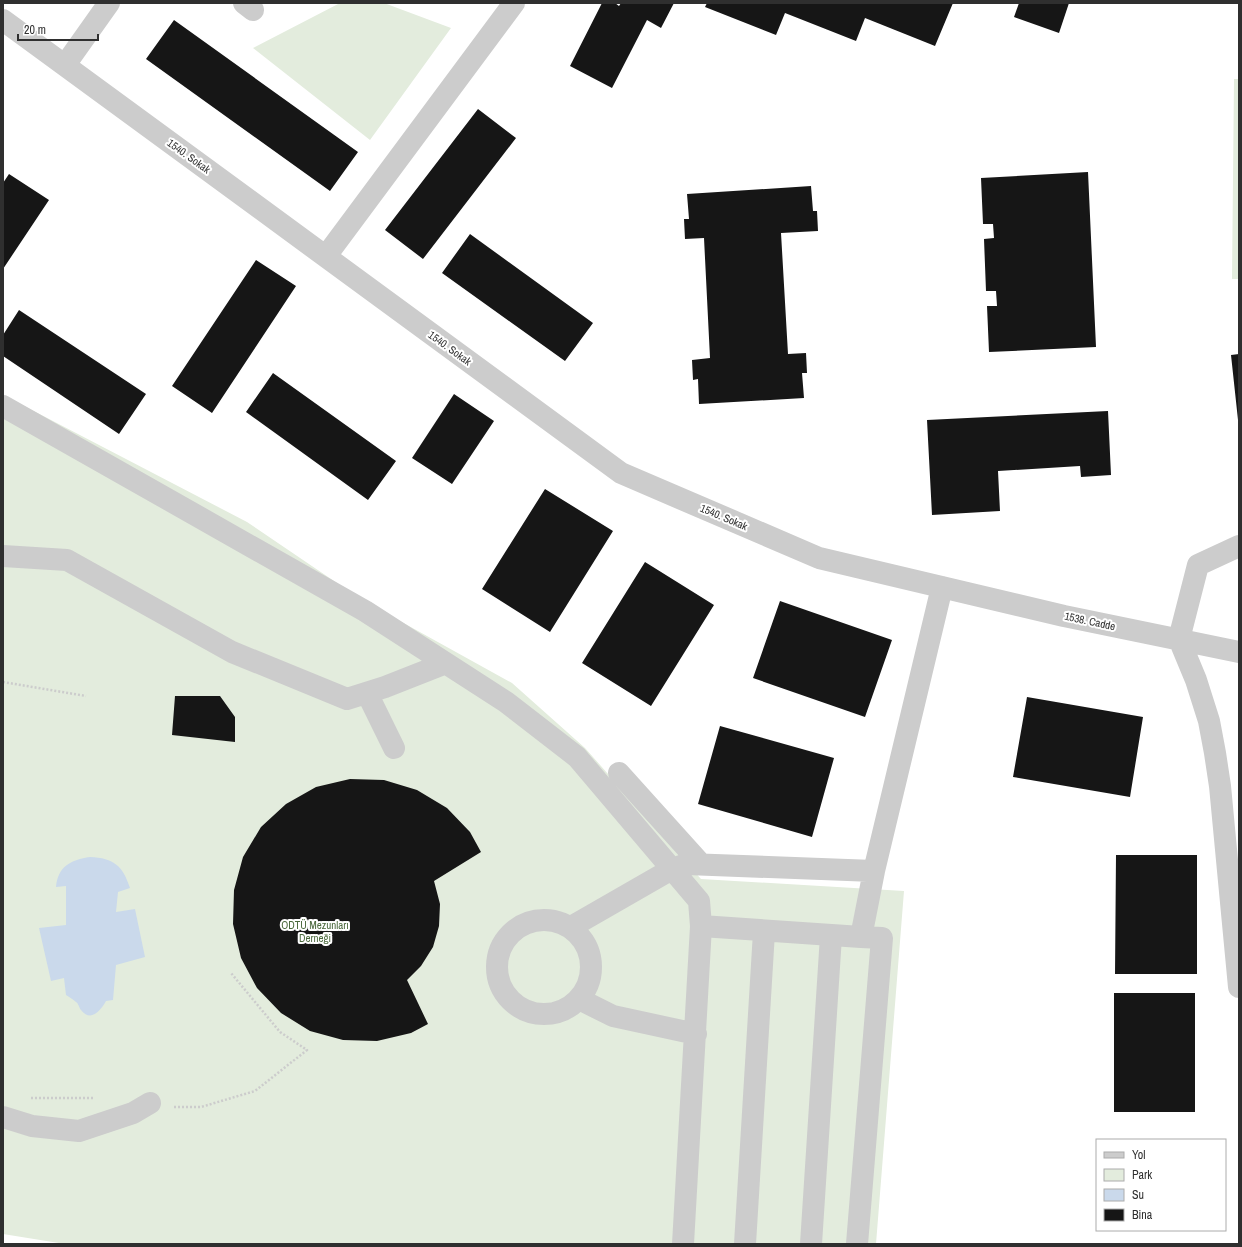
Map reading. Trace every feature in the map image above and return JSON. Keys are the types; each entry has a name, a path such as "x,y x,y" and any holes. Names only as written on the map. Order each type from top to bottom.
{"street":[{"path":"65,65 109,3"},
{"path":"326,256 514,3"},
{"name":"1540. Sokak","path":"3,20 621,474 819,558 942,587"},
{"path":"3,406 366,611 506,702 577,758 687,866"},
{"path":"1239,546 1198,565 1179,639 1196,680 1216,753 1239,987"},
{"path":"3,556 67,560 232,652 347,699 385,687 446,663"},
{"path":"861,937 874,871 942,587"},
{"name":"1538. Cadde","path":"942,587 1064,616 1239,652"},
{"path":"367,692 394,748"},
{"path":"619,773 687,866 698,901 701,926 684,1244"},
{"path":"571,927 687,866 874,871"},
{"path":"541,919 560,921 571,927 587,946 592,964 589,983 579,999 564,1010 546,1015 528,1012 511,1003 500,988 496,970 498,951 508,935 523,924 541,919"},
{"path":"701,926 764,932 882,938 857,1244"},
{"path":"745,1244 764,932"},
{"path":"811,1244 830,936"},
{"path":"579,999 613,1016 696,1034"},
{"path":"3,1117 32,1126 78,1131 133,1114 150,1104"}],"path":[{"path":"3,682 86,696"},
{"path":"231,973 280,1032 307,1050"}],"green space":[{"path":"340,3 384,3 451,28 370,140 253,48"},
{"path":"1234,79 1239,79 1239,279 1232,279"},
{"name":"ODTÜ Mezunları Derneği","path":"3,395 247,522 362,600 512,683 585,748 701,879 904,891 876,1244 65,1244 3,1234"}],"water":[{"path":"90,857 111,861 121,869 124,874 130,888 118,892 116,912 135,909 145,957 116,965 113,1000 106,1001 95,1014 88,1015 81,1010 77,1003 66,995 64,978 51,981 39,928 66,925 66,886 56,887 59,874 71,862"}],"building":[{"path":"602,3 615,3 619,6 621,3 674,3 661,28 647,20 612,88 570,66"},
{"path":"707,3 953,3 935,46 865,18 856,41 785,13 776,35 705,7"},
{"path":"1019,3 1069,3 1059,33 1014,17"},
{"path":"174,20 358,152 330,191 146,59"},
{"path":"478,109 516,138 423,259 385,230"},
{"path":"1088,172 1096,347 989,352 987,306 997,306 996,291 986,291 984,239 994,238 993,224 983,224 981,178"},
{"path":"9,174 49,200 3,269 3,183"},
{"path":"811,186 813,211 817,211 818,231 781,233 788,354 806,353 807,373 802,373 804,398 699,404 698,379 693,380 692,360 710,358 704,238 685,239 684,219 689,219 687,194"},
{"path":"470,234 593,323 565,361 442,273"},
{"path":"256,260 296,286 212,413 172,386"},
{"path":"19,310 146,394 119,434 3,356 3,335"},
{"path":"1239,354 1239,420 1238,420 1231,355"},
{"path":"273,373 396,461 368,500 246,412"},
{"path":"454,394 494,421 452,484 412,458"},
{"path":"1108,411 1111,475 1081,477 1080,466 998,471 1000,511 932,515 927,420"},
{"path":"545,489 613,531 550,632 482,589"},
{"path":"645,562 714,605 651,706 582,663"},
{"path":"780,601 892,640 865,717 753,678"},
{"path":"175,696 220,696 235,717 235,742 172,735"},
{"path":"1027,697 1143,717 1130,797 1013,777"},
{"path":"720,726 834,758 812,837 698,804"},
{"path":"350,779 384,780 417,790 447,808 470,832 481,852 434,881 440,904 439,926 433,947 421,966 407,980 428,1024 411,1033 377,1041 343,1040 310,1031 281,1013 257,988 241,958 233,924 234,890 243,857 261,827 286,804 316,787"},
{"path":"1116,855 1197,855 1197,974 1115,974"},
{"path":"1114,993 1195,993 1195,1112 1114,1112"}]}
